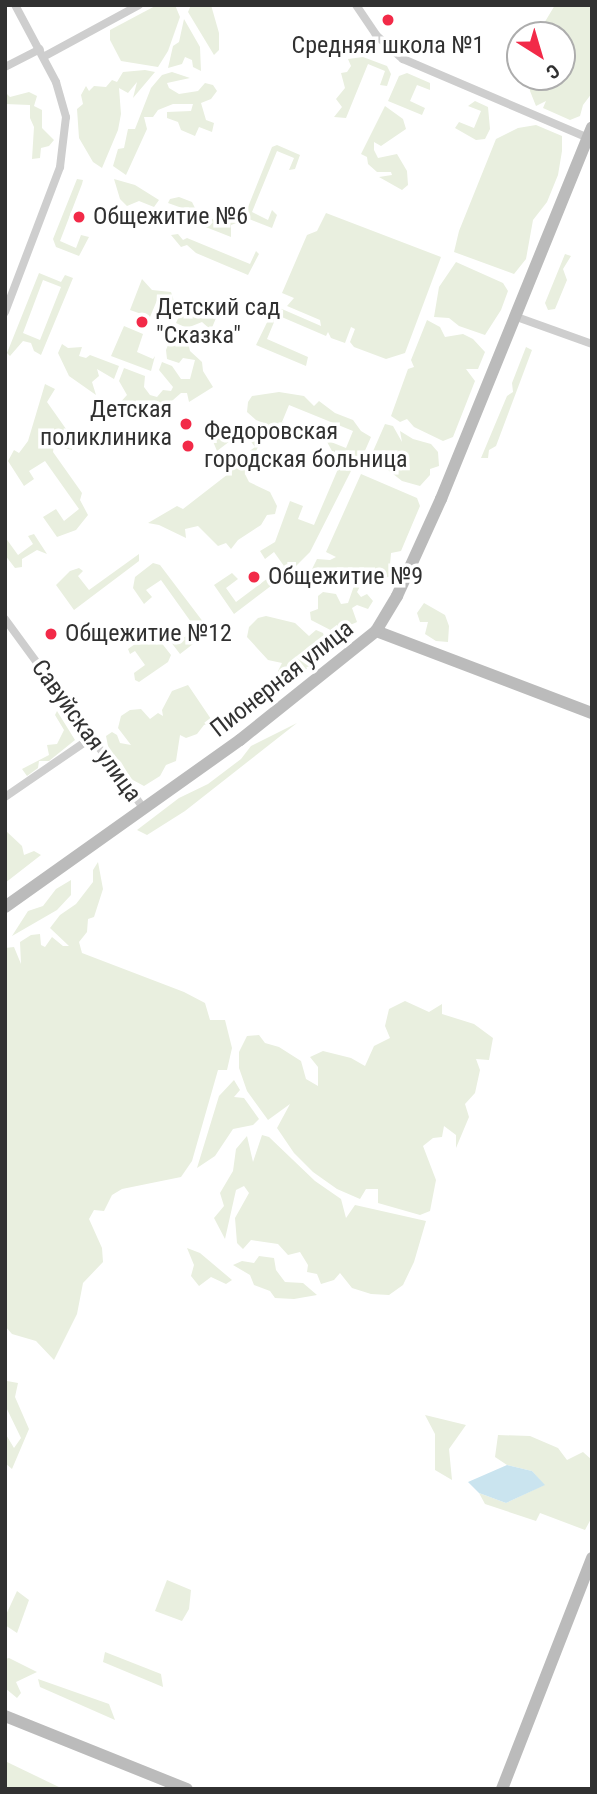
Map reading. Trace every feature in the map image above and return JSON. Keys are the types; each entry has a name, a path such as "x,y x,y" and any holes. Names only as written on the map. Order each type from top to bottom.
{"main road":[{"name":"Пионерная улица","path":"5,907 293,700 376,631 413,563 590,135"},
{"path":"376,631 592,713"},
{"path":"502,1789 592,1558"},
{"path":"5,1716 187,1789"}],"street":[{"path":"5,312 49,199 65,142 66,117 62,99 43,53 15,5"},
{"path":"5,66 43,53 139,5"},
{"path":"356,5 376,35 403,60 590,135"},
{"path":"514,316 592,344"},
{"name":"Савуйская улица","path":"5,619 144,809"},
{"path":"5,797 90,737"}],"green space":[{"path":"157,5 175,5 180,17 168,51 158,67 121,61 110,40 110,30"},
{"path":"191,5 211,5 219,33 219,50 214,55 188,12"},
{"path":"555,5 592,5 592,93 583,105 580,116 570,120 543,108 546,101 536,106 530,91 576,91 576,21 545,21"},
{"path":"184,19 200,47 201,71 193,67 192,60 185,57 182,64 168,68 173,46 179,42"},
{"path":"363,57 387,66 391,74 387,86 380,85 385,71 368,64 346,118 334,117 342,107 336,99 345,88 341,73 347,72 351,66 348,59"},
{"path":"123,72 155,72 133,98 137,82 128,93 119,88 121,114 118,130 102,168 93,162 79,138 77,109 83,104 81,95 86,86 89,91 94,86 106,87 112,80 117,82"},
{"path":"172,72 190,78 167,83 169,88 179,94 198,91 205,83 213,85 217,91 211,99 201,103 206,120 214,123 212,132 199,127 195,136 181,130 178,122 167,118 167,112 191,111 193,104 173,104 158,110 153,117 144,117 147,129 126,175 113,166 118,149 124,148 128,129 135,129 151,88 162,75"},
{"path":"407,73 430,83 430,90 417,85 410,101 425,108 422,115 388,101 399,76"},
{"path":"5,92 10,97 29,92 37,96 34,106 42,110 42,128 54,140 49,146 41,148 40,158 32,159 34,127 30,118 30,105 5,104"},
{"path":"475,101 488,107 490,129 485,139 476,140 455,128 459,122 474,128 481,111 468,106"},
{"path":"385,106 403,119 406,129 381,146 374,142 374,150 378,158 397,154 407,171 408,185 402,190 379,177 392,175 391,172 377,172 368,164 367,157 361,154"},
{"path":"536,125 562,136 562,151 558,175 547,202 533,220 526,259 514,274 454,252 459,231 496,139 518,128"},
{"path":"277,145 300,155 295,169 289,170 294,158 277,151 252,212 268,220 272,210 277,215 272,228 249,219 246,212 272,147"},
{"path":"77,179 83,180 82,184 60,241 76,248 81,235 89,237 79,256 56,247 53,239"},
{"path":"114,179 135,185 159,200 154,207 139,201 127,206 120,199"},
{"path":"179,197 192,202 195,208 205,212 219,225 227,215 239,222 231,225 231,237 193,222 182,208 168,203 170,199"},
{"path":"326,213 441,257 405,353 386,359 354,347 350,342 355,329 351,327 345,343 331,338 328,332 326,336 277,315 267,339 308,357 306,366 256,345 275,306 321,326 320,320 287,306 294,298 282,293 307,235 317,231"},
{"path":"178,234 183,240 187,238 250,264 256,251 259,254 248,275 196,253 187,245 181,247 171,235"},
{"path":"565,254 571,256 563,269 567,280 555,309 548,310 545,303"},
{"path":"456,262 503,283 508,291 501,310 485,335 459,326 449,318 434,317 439,287"},
{"path":"39,273 61,282 65,275 73,278 41,355 34,351 31,343 23,341 10,356 7,353","holes":["43,280 61,287 40,340 23,333"]},
{"path":"142,279 152,290 171,292 175,304 158,298 150,317 130,310"},
{"path":"187,299 219,311 211,330 202,322 187,328 176,323"},
{"path":"427,320 440,327 445,337 463,334 473,339 485,352 478,369 466,369 475,381 453,437 443,441 414,427 407,419 400,422 391,416 408,369 414,367 411,360"},
{"path":"124,326 143,334 137,352 153,359 155,356 151,371 111,356"},
{"path":"174,330 186,335 190,351 202,362 203,371 213,387 189,402 187,393 181,393 156,415 133,404 117,406 127,395 119,381 124,368 145,376 144,387 150,395 157,397 163,390 171,391 173,387 159,370 162,362 172,366 181,379 190,379 195,360 183,358 179,363 167,359 166,350"},
{"path":"62,344 68,348 82,347 79,356 86,358 90,355 119,366 114,379 97,369 99,376 92,382 96,395 69,376 58,353"},
{"path":"526,347 532,350 496,446 489,450 488,458 481,458 507,396 513,392 512,383"},
{"path":"45,384 55,389 47,402 71,436 72,450 54,445 53,452 82,493 80,500 88,515 76,530 57,537 43,517 56,509 64,521 79,509 45,461 29,471 34,479 24,486 8,461 14,450 19,453 28,441"},
{"path":"279,392 304,396 314,406 319,401 335,413 353,420 361,431 371,437 360,462 332,451 326,440 346,448 353,431 289,405 282,422 294,427 291,434 256,420 247,412 252,396"},
{"path":"234,423 237,427 242,424 259,445 245,474 249,482 270,492 277,506 275,514 267,515 261,525 238,540 231,549 226,543 218,546 198,526 185,529 186,538 159,525 148,523 177,506 183,509 232,471 229,466 255,447 243,431 217,451 212,439"},
{"path":"385,424 393,426 402,442 400,431 413,439 431,444 438,452 439,466 430,469 430,475 420,486 402,481 388,470 376,470 367,465"},
{"path":"344,467 351,471 310,552 292,570 234,614 214,585 232,573 238,579 226,588 236,602 284,566 274,552 265,559 260,551 275,542 290,501 303,506 298,519 314,525 338,469"},
{"path":"361,474 417,498 420,506 401,551 391,553 389,577 364,579 357,592 361,597 367,594 373,601 368,609 357,605 352,608 357,622 348,626 344,637 311,620 310,612 318,609 318,596 323,592 336,594 341,604 348,603 355,583 340,574 333,582 322,578 312,569 317,559 330,560 336,557 326,552"},
{"path":"34,534 47,554 37,550 22,559 22,567 15,568 5,555 5,537 18,555 33,544 28,536"},
{"path":"139,554 139,561 74,610 56,585 70,571 79,568 83,571 78,576 89,590"},
{"path":"153,563 160,565 210,631 180,654 164,633 172,626 182,639 196,629 161,580 146,590 152,597 144,604 133,588 135,577"},
{"path":"424,603 445,615 449,626 448,642 436,641 425,634 428,622 420,622 417,613"},
{"path":"266,616 295,623 309,636 316,630 323,633 325,640 335,640 325,655 317,656 316,662 289,682 280,678 278,671 282,663 268,660 247,637 249,627 258,618"},
{"path":"145,637 160,641 171,655 168,662 139,682 135,680 134,673 145,665 135,651 130,654 128,649"},
{"path":"188,685 213,722 204,725 197,734 186,738 180,735 176,761 166,765 160,776 144,786 131,779 121,762 109,751 106,736 112,732 117,735 120,743 131,745 118,728 121,716 130,710 141,709 150,719 158,713 163,716 162,710 172,691"},
{"path":"57,711 75,740 49,761 39,761 38,768 27,776 22,769 49,755 47,745 57,744 64,730 55,715"},
{"path":"297,723 185,811 147,835 137,830 179,798 208,784 241,759 251,746"},
{"path":"5,830 22,846 24,855 34,851 41,855 5,883"},
{"path":"98,862 103,889 94,917 88,919 87,932 79,942 82,953 184,992 205,1003 210,1020 225,1020 232,1048 227,1070 218,1070 192,1161 181,1177 122,1189 112,1195 104,1211 94,1210 89,1219 102,1248 103,1262 83,1283 77,1314 54,1360 36,1341 12,1334 5,1326 5,948 14,947 21,964 20,942 31,935 40,934 41,945 45,947 52,937 63,946 69,946 50,928 60,915 76,904 93,882 93,870"},
{"path":"71,880 71,895 57,910 12,936 28,911 43,906 56,889"},
{"path":"405,1001 429,1012 442,1004 442,1014 474,1024 493,1038 489,1060 476,1059 480,1070 475,1093 465,1104 469,1117 456,1148 456,1135 444,1126 442,1137 433,1138 423,1146 436,1180 430,1211 420,1215 378,1203 378,1189 366,1189 360,1199 337,1189 313,1172 294,1153 277,1128 290,1104 268,1120 247,1091 239,1068 239,1052 247,1036 259,1035 265,1043 279,1047 301,1061 306,1079 318,1086 318,1067 310,1057 323,1051 351,1058 365,1066 374,1046 390,1038 385,1026 389,1009"},
{"path":"234,1080 240,1090 234,1097 244,1098 259,1119 253,1125 233,1129 215,1156 197,1168 219,1096"},
{"path":"262,1135 269,1137 315,1181 341,1199 346,1218 355,1205 426,1221 414,1262 403,1285 389,1295 371,1294 352,1288 340,1273 334,1280 321,1284 317,1274 307,1272 308,1265 300,1252 288,1255 278,1244 251,1240 243,1249 237,1243 235,1218 249,1193 244,1186 236,1190 225,1239 214,1218 224,1206 220,1193 233,1171 236,1149 247,1136 253,1162"},
{"path":"187,1248 200,1253 232,1280 226,1284 211,1277 199,1286 191,1276 194,1265"},
{"path":"259,1256 274,1258 276,1270 285,1282 303,1283 317,1295 294,1299 275,1298 270,1291 254,1285 250,1275 233,1265 242,1261 254,1263"},
{"path":"7,1381 18,1383 15,1397 29,1429 12,1469 5,1463 5,1433 14,1448 21,1438 5,1405"},
{"path":"425,1415 466,1425 449,1449 452,1480 435,1470 435,1434"},
{"path":"498,1435 530,1436 558,1448 567,1460 583,1452 592,1460 592,1517 585,1530 540,1513 536,1521 485,1504 479,1493 506,1503 544,1485 532,1471 507,1465 495,1457"},
{"path":"167,1580 191,1590 189,1609 182,1621 155,1611"},
{"path":"17,1591 29,1600 17,1633 5,1625 5,1617"},
{"path":"105,1652 161,1674 163,1687 103,1662"},
{"path":"9,1658 37,1672 16,1682 21,1693 17,1698 5,1688 5,1659"},
{"path":"38,1679 109,1704 115,1720 40,1687"},
{"path":"7,1762 63,1789 5,1789"}],"water":[{"path":"507,1465 532,1471 545,1485 506,1503 479,1493 468,1482"}],"place":[{"name":"Средняя школа №1","path":"388,20"},
{"name":"Общежитие №6","path":"79,217"},
{"name":"Детский сад \"Сказка\"","path":"142,322"},
{"name":"Детская поликлиника","path":"186,424"},
{"name":"Федоровская городская больница","path":"188,446"},
{"name":"Общежитие №9","path":"254,577"},
{"name":"Общежитие №12","path":"51,634"}]}
